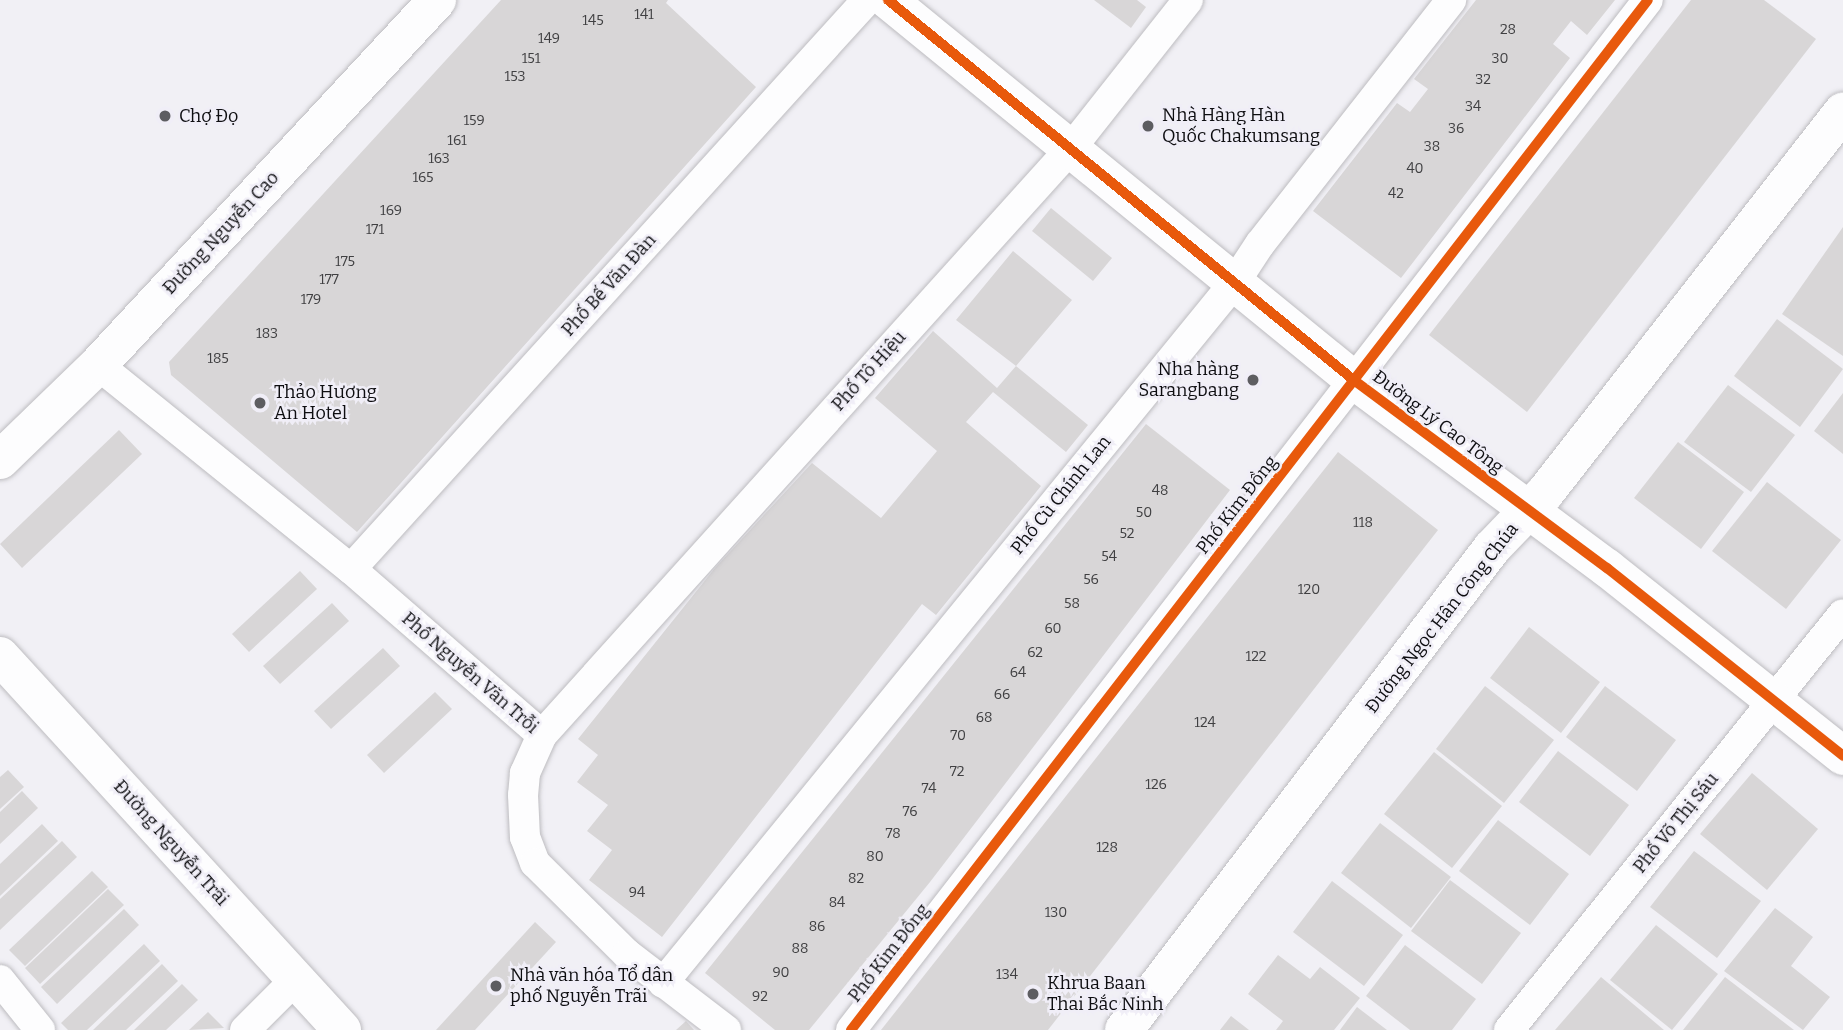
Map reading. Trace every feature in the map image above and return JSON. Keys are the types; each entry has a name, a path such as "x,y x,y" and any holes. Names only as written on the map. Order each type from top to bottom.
{"main road":[{"name":"Đường Nguyễn Cao","path":"0,460 97,365 436,0"},
{"name":"Đường Lý Cao Tông","path":"888,0 1072,147 1355,381 1607,568 1773,703 1843,756"},
{"name":"Đường Ngọc Hân Công Chúa","path":"1124,1030 1492,548 1528,510 1843,111"},
{"name":"Đường Nguyễn Trãi","path":"0,656 342,1030"}],"street":[{"name":"Phố Bế Văn Đàn","path":"351,569 867,0"},
{"name":"Phố Tô Hiệu","path":"542,735 1072,147 1188,0"},
{"name":"Phố Cù Chính Lan","path":"663,983 1235,282 1260,244 1451,0"},
{"name":"Phố Kim Đồng","path":"851,1030 1648,0"},
{"name":"Phố Nguyễn Văn Trỗi","path":"97,365 351,569 542,735 525,773 523,795 522,819 531,857 550,882 663,983 726,1030"},
{"name":"Phố Võ Thị Sáu","path":"1508,1030 1843,614"},
{"path":"245,1030 295,979"},
{"path":"0,980 40,1030"}],"building":[{"path":"501,0 668,0 666,3 756,87 357,532 171,375 169,362"},
{"path":"1094,0 1137,0 1146,7 1131,28"},
{"path":"1476,0 1615,0 1587,35 1571,21 1553,44 1570,58 1401,278 1313,211 1397,103 1410,112 1428,89 1414,79"},
{"path":"1691,0 1764,0 1816,39 1527,412 1429,335"},
{"path":"1051,208 1112,258 1093,281 1032,231"},
{"path":"1843,227 1843,356 1782,314"},
{"path":"1013,251 1072,300 1016,366 956,320"},
{"path":"1777,319 1843,369 1800,427 1734,376"},
{"path":"933,331 997,388 1016,366 1088,425 1066,452 993,392 966,422 1041,486 936,615 922,604 662,937 589,880 612,850 587,831 608,805 577,782 598,755 578,739 715,568 812,463 881,518 937,451 875,398"},
{"path":"1728,385 1795,435 1751,492 1684,442"},
{"path":"1843,393 1843,454 1814,431"},
{"path":"1146,424 1230,490 930,882 809,1030 775,1030 705,973"},
{"path":"119,430 142,454 22,568 0,544"},
{"path":"1678,442 1744,492 1701,549 1634,498"},
{"path":"1338,452 1438,530 1048,1030 881,1030"},
{"path":"1767,482 1841,540 1786,609 1712,551"},
{"path":"300,571 317,589 249,652 232,634"},
{"path":"332,603 349,621 280,684 263,666"},
{"path":"1529,627 1600,682 1561,733 1490,678"},
{"path":"383,648 400,666 331,729 314,711"},
{"path":"1485,686 1554,740 1504,803 1436,749"},
{"path":"1605,686 1676,740 1637,791 1566,737"},
{"path":"435,692 452,709 384,773 367,755"},
{"path":"1558,751 1629,805 1590,856 1519,802"},
{"path":"1434,752 1502,806 1452,868 1384,814"},
{"path":"8,770 24,787 0,809 0,777"},
{"path":"1752,773 1818,829 1767,890 1700,834"},
{"path":"22,791 38,808 0,844 0,812"},
{"path":"1498,820 1569,874 1530,925 1459,871"},
{"path":"1380,823 1451,877 1411,928 1341,873"},
{"path":"42,824 58,841 0,896 0,864"},
{"path":"62,841 77,857 0,930 0,899"},
{"path":"1694,851 1761,901 1717,958 1650,907"},
{"path":"92,871 108,887 25,966 9,950"},
{"path":"1450,880 1521,933 1482,984 1411,931"},
{"path":"1332,881 1403,935 1364,986 1293,932"},
{"path":"108,889 124,905 40,984 25,968"},
{"path":"1775,908 1813,937 1791,966 1830,997 1803,1030 1724,971"},
{"path":"124,909 139,925 57,1004 41,987"},
{"name":"Nhà văn hóa Tổ dân phố Nguyễn Trãi","path":"535,922 556,942 475,1030 436,1030"},
{"path":"1656,925 1718,974 1672,1030 1610,980"},
{"path":"144,944 160,961 87,1030 68,1030 61,1023"},
{"path":"1405,945 1476,999 1452,1030 1410,1030 1366,996"},
{"path":"1278,955 1310,979 1320,967 1360,998 1334,1030 1276,1030 1283,1021 1248,994"},
{"path":"162,964 178,981 126,1030 93,1030"},
{"path":"1601,977 1664,1030 1555,1030"},
{"path":"1725,977 1794,1030 1683,1030"},
{"path":"182,984 198,1000 166,1030 134,1030"},
{"path":"1357,1007 1387,1030 1340,1030"},
{"path":"208,1012 224,1028 189,1030"},
{"path":"1231,1016 1249,1030 1220,1030"},
{"path":"686,1021 694,1030 676,1030"}],"cycle path":[{"path":"888,0 1355,381 1607,568 1843,756"},
{"path":"851,1030 1648,0"}],"place":[{"name":"Chợ Đọ","path":"165,116"},
{"name":"Nhà Hàng Hàn Quốc Chakumsang","path":"1148,126"},
{"name":"Nha hàng Sarangbang","path":"1253,380"},
{"name":"Thảo Hương An Hotel","path":"260,403"},
{"name":"Nhà văn hóa Tổ dân phố Nguyễn Trãi","path":"496,986"},
{"name":"Khrua Baan Thai Bắc Ninh","path":"1033,994"}]}
